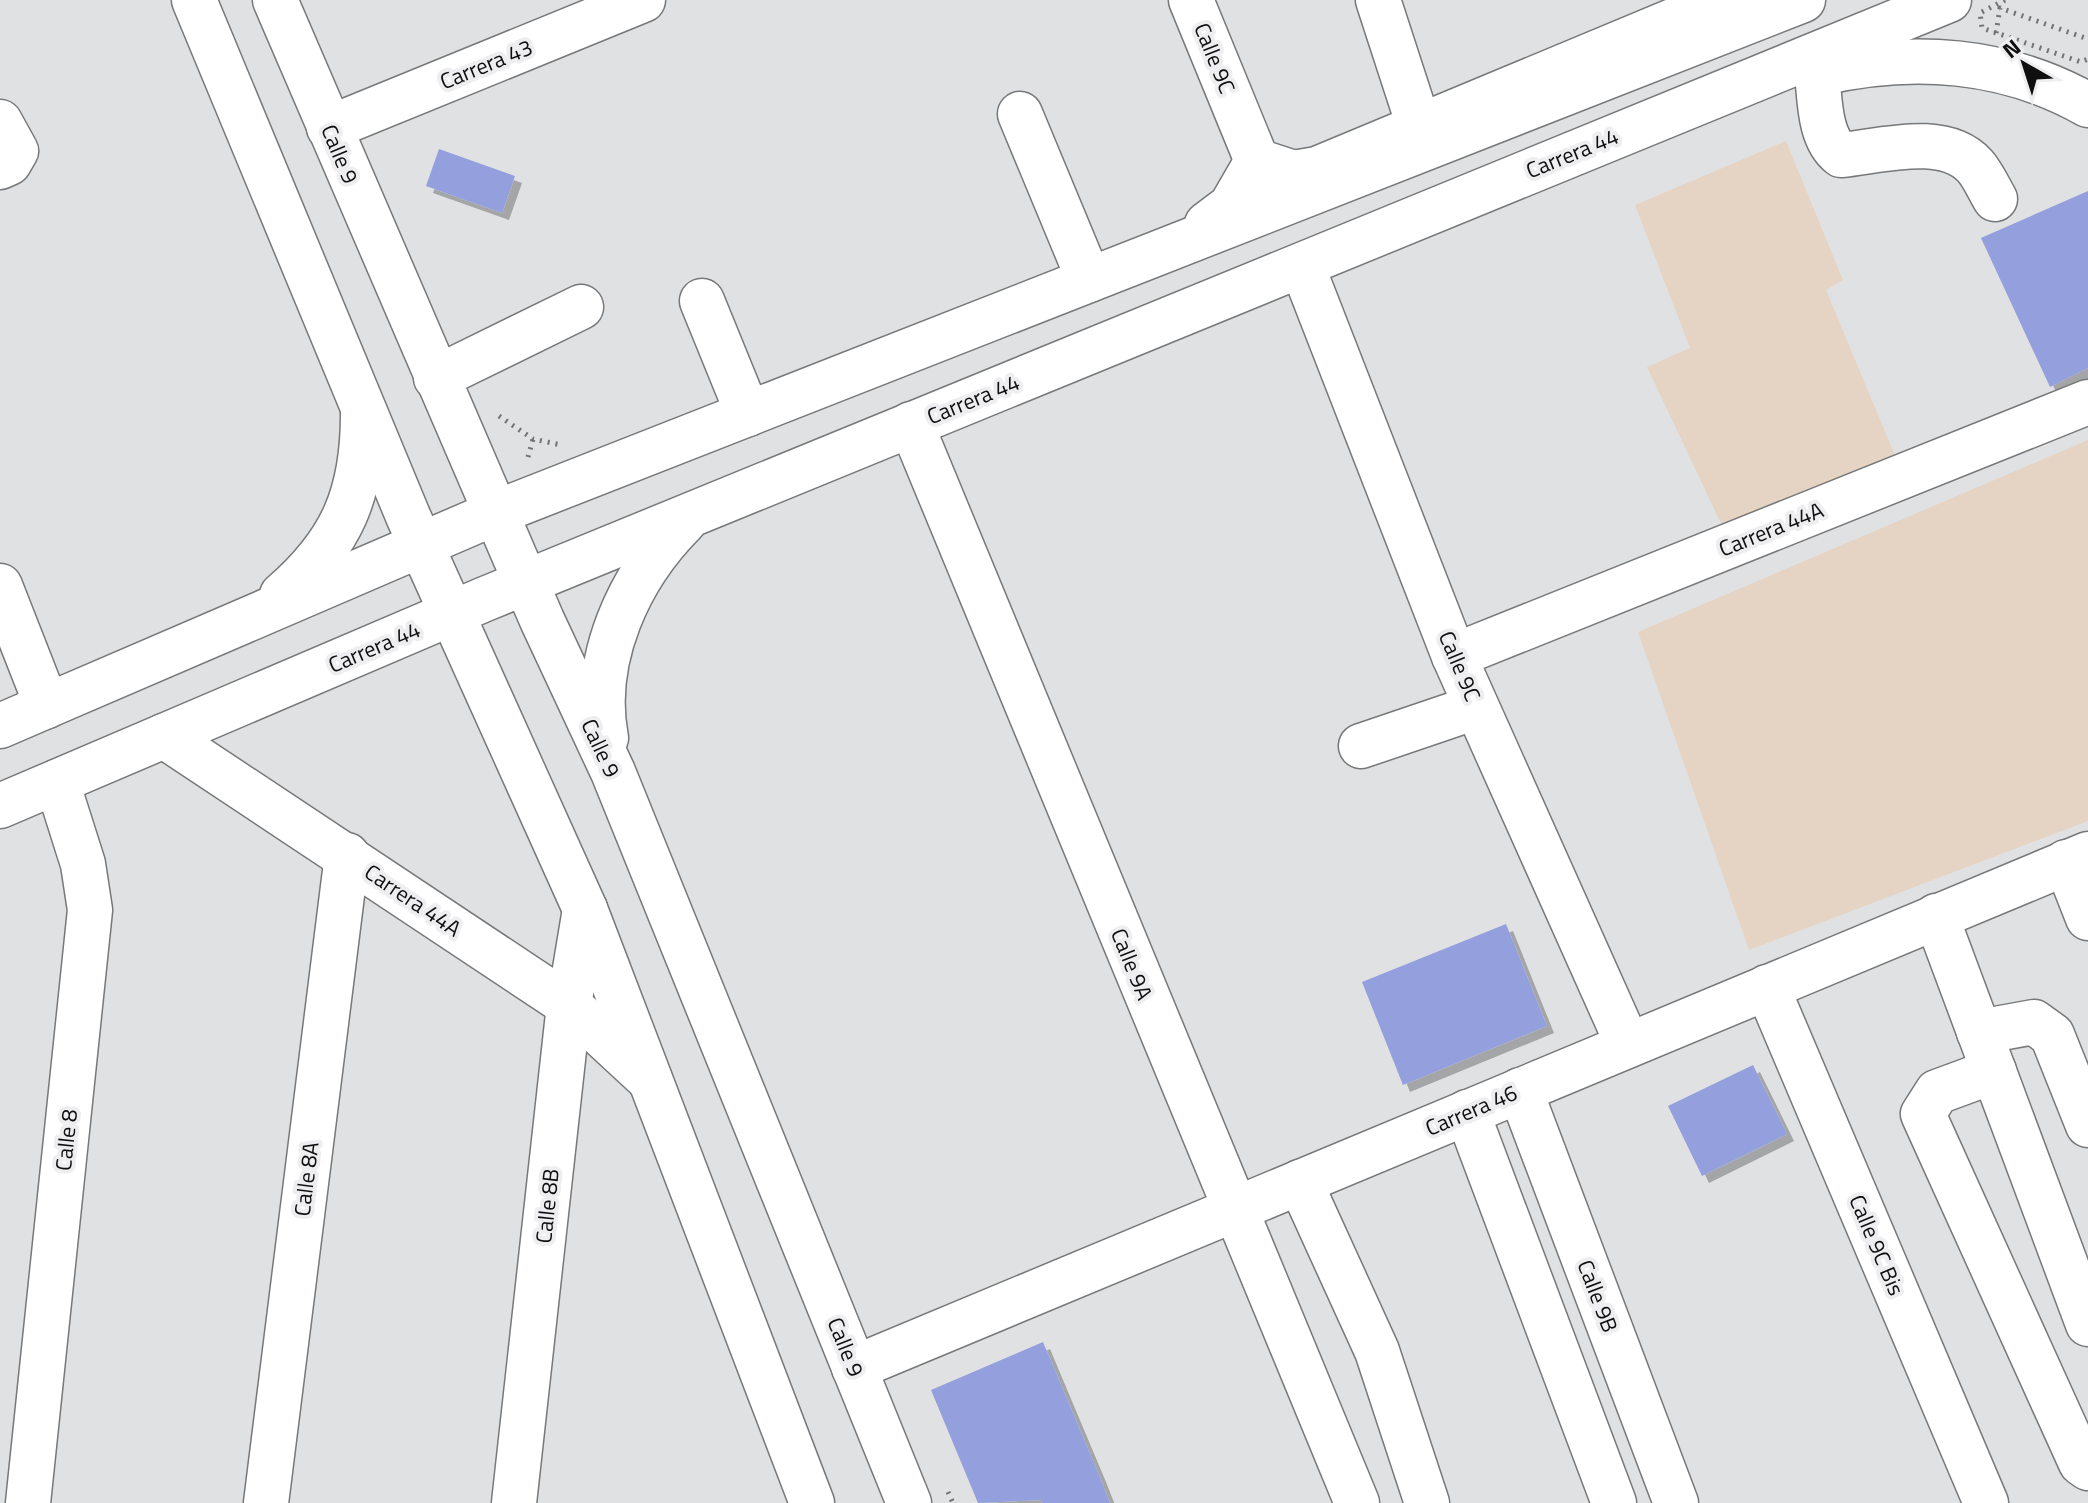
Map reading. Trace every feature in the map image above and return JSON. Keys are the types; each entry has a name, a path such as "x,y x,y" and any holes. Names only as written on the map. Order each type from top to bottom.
{"main road":[{"path":"194,0 421,545 585,909 812,1503"},
{"name":"Calle 9","path":"275,0 525,582 613,772 909,1503"},
{"name":"Carrera 43","path":"329,128 643,0"},
{"name":"Calle 9C","path":"1191,0 1257,161"},
{"path":"1378,0 1419,126"},
{"path":"1095,278 1197,231 1220,214 1246,187 1257,161 1294,173 1317,169 1723,0"},
{"path":"1681,48 1777,0"},
{"path":"0,586 15,717 495,513 1803,0"},
{"name":"Carrera 44","path":"0,806 525,582 1161,323 1297,275 1949,0"},
{"path":"1297,275 1817,74 1875,62 1962,63 2021,76 2088,105"},
{"path":"1817,74 1821,110 1831,147 1841,155 1921,147 1951,149 1975,166 1995,199"},
{"path":"1020,114 1095,278"},
{"path":"0,122 16,151 9,163 0,167"},
{"name":"Calle 9C","path":"1297,275 1454,656 1628,1045"},
{"path":"702,301 748,414"},
{"path":"436,378 581,307"},
{"name":"Carrera 44A","path":"1454,656 2088,402"},
{"path":"243,621 280,597 313,568 338,533 355,492 363,449 362,404"},
{"name":"Calle 9A","path":"911,424 1357,1503"},
{"path":"613,772 604,725 604,678 617,627 631,588 657,549 690,515"},
{"path":"1361,746 1476,707"},
{"name":"Carrera 44A","path":"164,736 569,1005 650,1080"},
{"name":"Calle 8","path":"28,1503 90,910 83,864 57,782"},
{"name":"Calle 8A","path":"266,1503 347,855"},
{"path":"2077,858 2088,918"},
{"name":"Carrera 46","path":"854,1368 2077,858"},
{"name":"Calle 8B","path":"514,1503 569,1005 585,909"},
{"path":"1936,916 2088,1324"},
{"name":"Calle 9C Bis","path":"1767,987 1986,1503"},
{"path":"2088,1125 2052,1035 2034,1022 1986,1051 1937,1092 1923,1114 2081,1463 2088,1468"},
{"name":"Calle 9B","path":"1520,1090 1676,1503"},
{"path":"1467,1112 1614,1503"},
{"path":"1300,1182 1377,1351 1427,1503"}],"path":[{"path":"2005,0 1980,13 1982,28 2081,62 2088,59"},
{"path":"2000,8 2088,39"},
{"path":"489,406 505,423 533,439 567,446"}],"shaded area":[{"path":"1786,141 1843,280 1826,290 1896,458 1725,532 1647,367 1690,348 1635,205"},
{"path":"2088,440 2088,821 1749,950 1638,632"}],"building":[{"path":"439,149 515,176 502,213 426,186"},
{"path":"2088,191 2088,368 2050,387 1981,238"},
{"path":"1506,924 1547,1026 1403,1085 1362,982"},
{"path":"1753,1065 1787,1134 1702,1176 1668,1106"},
{"path":"1043,1342 1110,1503 1042,1503 1041,1500 978,1503 931,1390"}]}
